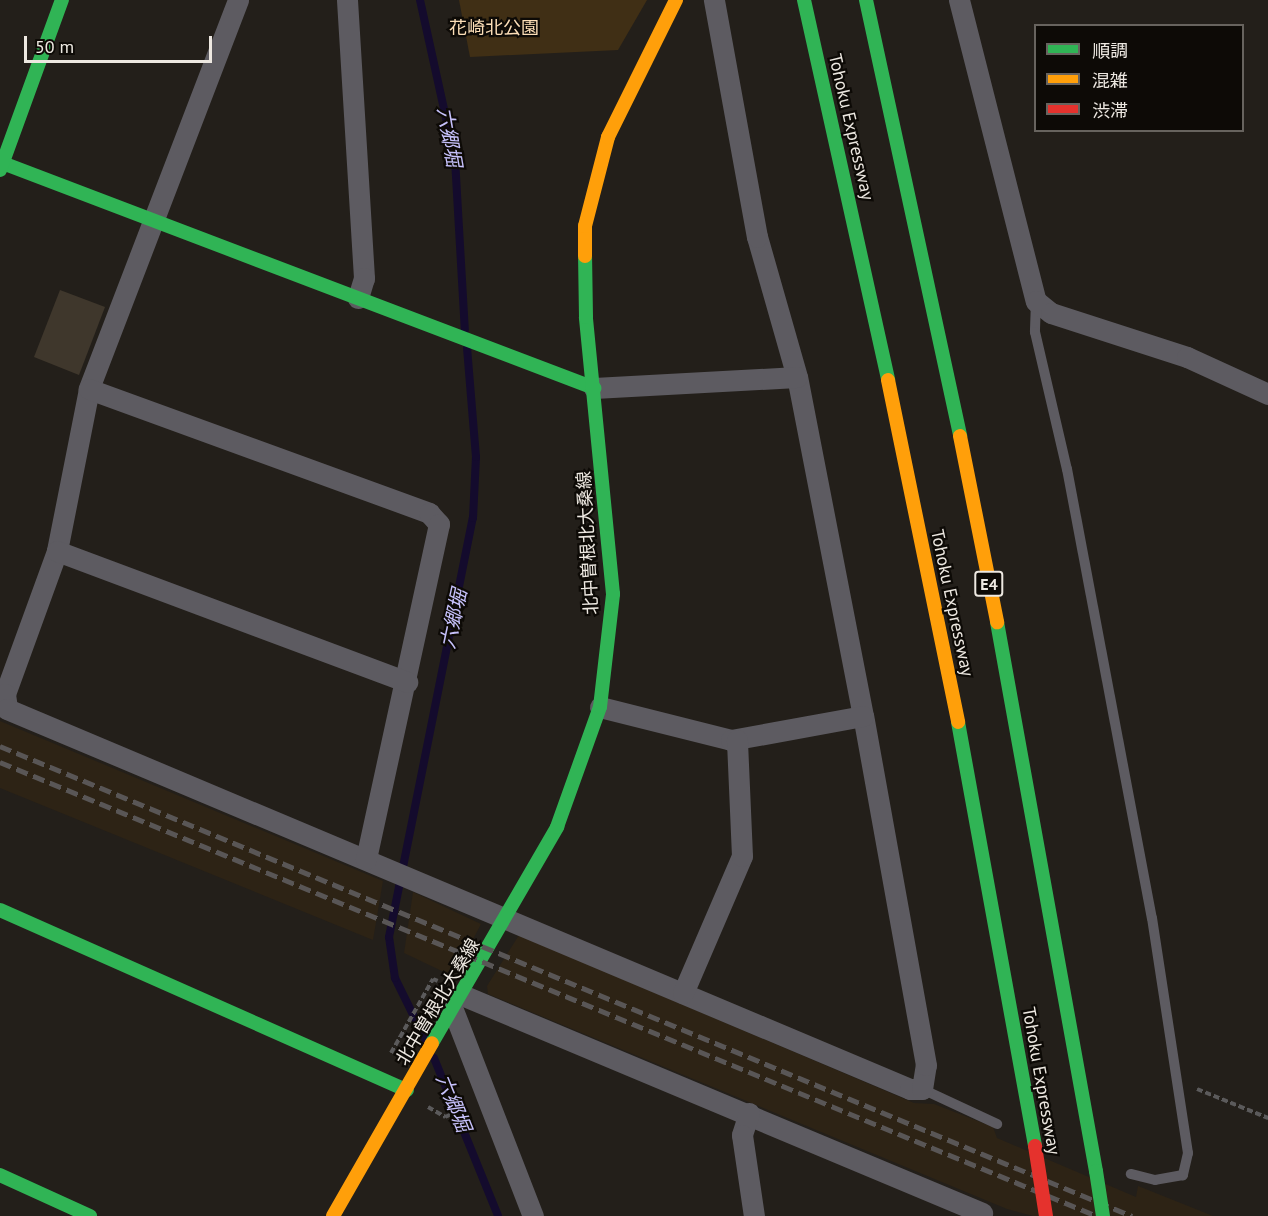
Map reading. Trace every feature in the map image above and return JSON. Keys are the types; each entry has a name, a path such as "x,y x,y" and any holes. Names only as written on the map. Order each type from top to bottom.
{"main road":[{"path":"62,0 1,165 594,388"},
{"name":"北中曽根北大桑線","path":"333,1216 507,920 557,826 600,707 613,594 584,267 595,177 640,65 676,0"},
{"name":"Tohoku Expressway","path":"804,0 968,772 1046,1216"},
{"name":"E4","path":"866,0 924,252 1023,754 1103,1216"},
{"path":"0,910 407,1090"},
{"path":"0,1175 86,1215"}],"street":[{"path":"238,0 89,389 57,551 5,694 7,709 910,1089 922,1089 926,1065 863,716 796,377 757,237 714,0"},
{"path":"347,0 364,278 358,298"},
{"path":"959,0 1036,301 1051,313 1187,357 1268,394"},
{"path":"594,388 796,377"},
{"path":"89,389 429,513 439,524 406,682 375,863"},
{"path":"57,551 406,682"},
{"path":"600,707 737,740 863,716"},
{"path":"682,993 742,856 737,740"},
{"path":"452,1011 749,1113 954,1209 986,1215"},
{"path":"452,1011 533,1216"},
{"path":"749,1113 742,1136 754,1216"}],"lane":[{"path":"1036,301 1035,332 1073,502 1179,1088 1188,1153 1183,1175 1155,1180 1131,1174"},
{"path":"922,1089 997,1124"}],"path":[{"path":"388,1059 423,995"},
{"path":"1179,1088 1193,1087 1268,1118"},
{"path":"421,1100 445,1117 472,1106"}],"shaded area":[{"path":"0,721 383,881 373,940 0,788"},
{"path":"413,892 481,924 457,970 446,973 404,953"},
{"path":"519,935 914,1103 934,1104 993,1127 997,1138 1136,1197 1138,1186 1213,1216 1033,1216 1007,1209 488,994 487,986"}],"green space":[{"name":"花崎北公園","path":"459,0 647,0 618,50 470,57"}],"building":[{"path":"60,290 105,307 79,375 34,357"}],"waterway":[{"name":"六郷堀","path":"420,0 455,159 465,330"},
{"name":"六郷堀","path":"425,1039 395,978 389,937 473,518 476,457 467,348"},
{"name":"六郷堀","path":"434,1058 498,1216"}],"railway":[{"path":"0,746 1132,1216"},
{"path":"0,762 1097,1216"}],"traffic: fast":[{"path":"0,170 62,0"},
{"path":"804,0 888,380"},
{"path":"866,0 960,436"},
{"path":"0,162 594,388"},
{"path":"432,1043 557,827 600,707 613,594 586,317 585,256"},
{"path":"997,622 1096,1171"},
{"path":"958,722 1035,1146"},
{"path":"0,910 407,1090"},
{"path":"1096,1171 1103,1216"},
{"path":"0,1175 90,1216"}],"traffic: slow":[{"path":"585,256 585,226 608,137 676,0"},
{"path":"888,380 958,722"},
{"path":"960,436 997,622"},
{"path":"333,1216 432,1043"}],"traffic: jam":[{"path":"1035,1146 1046,1216"}]}
